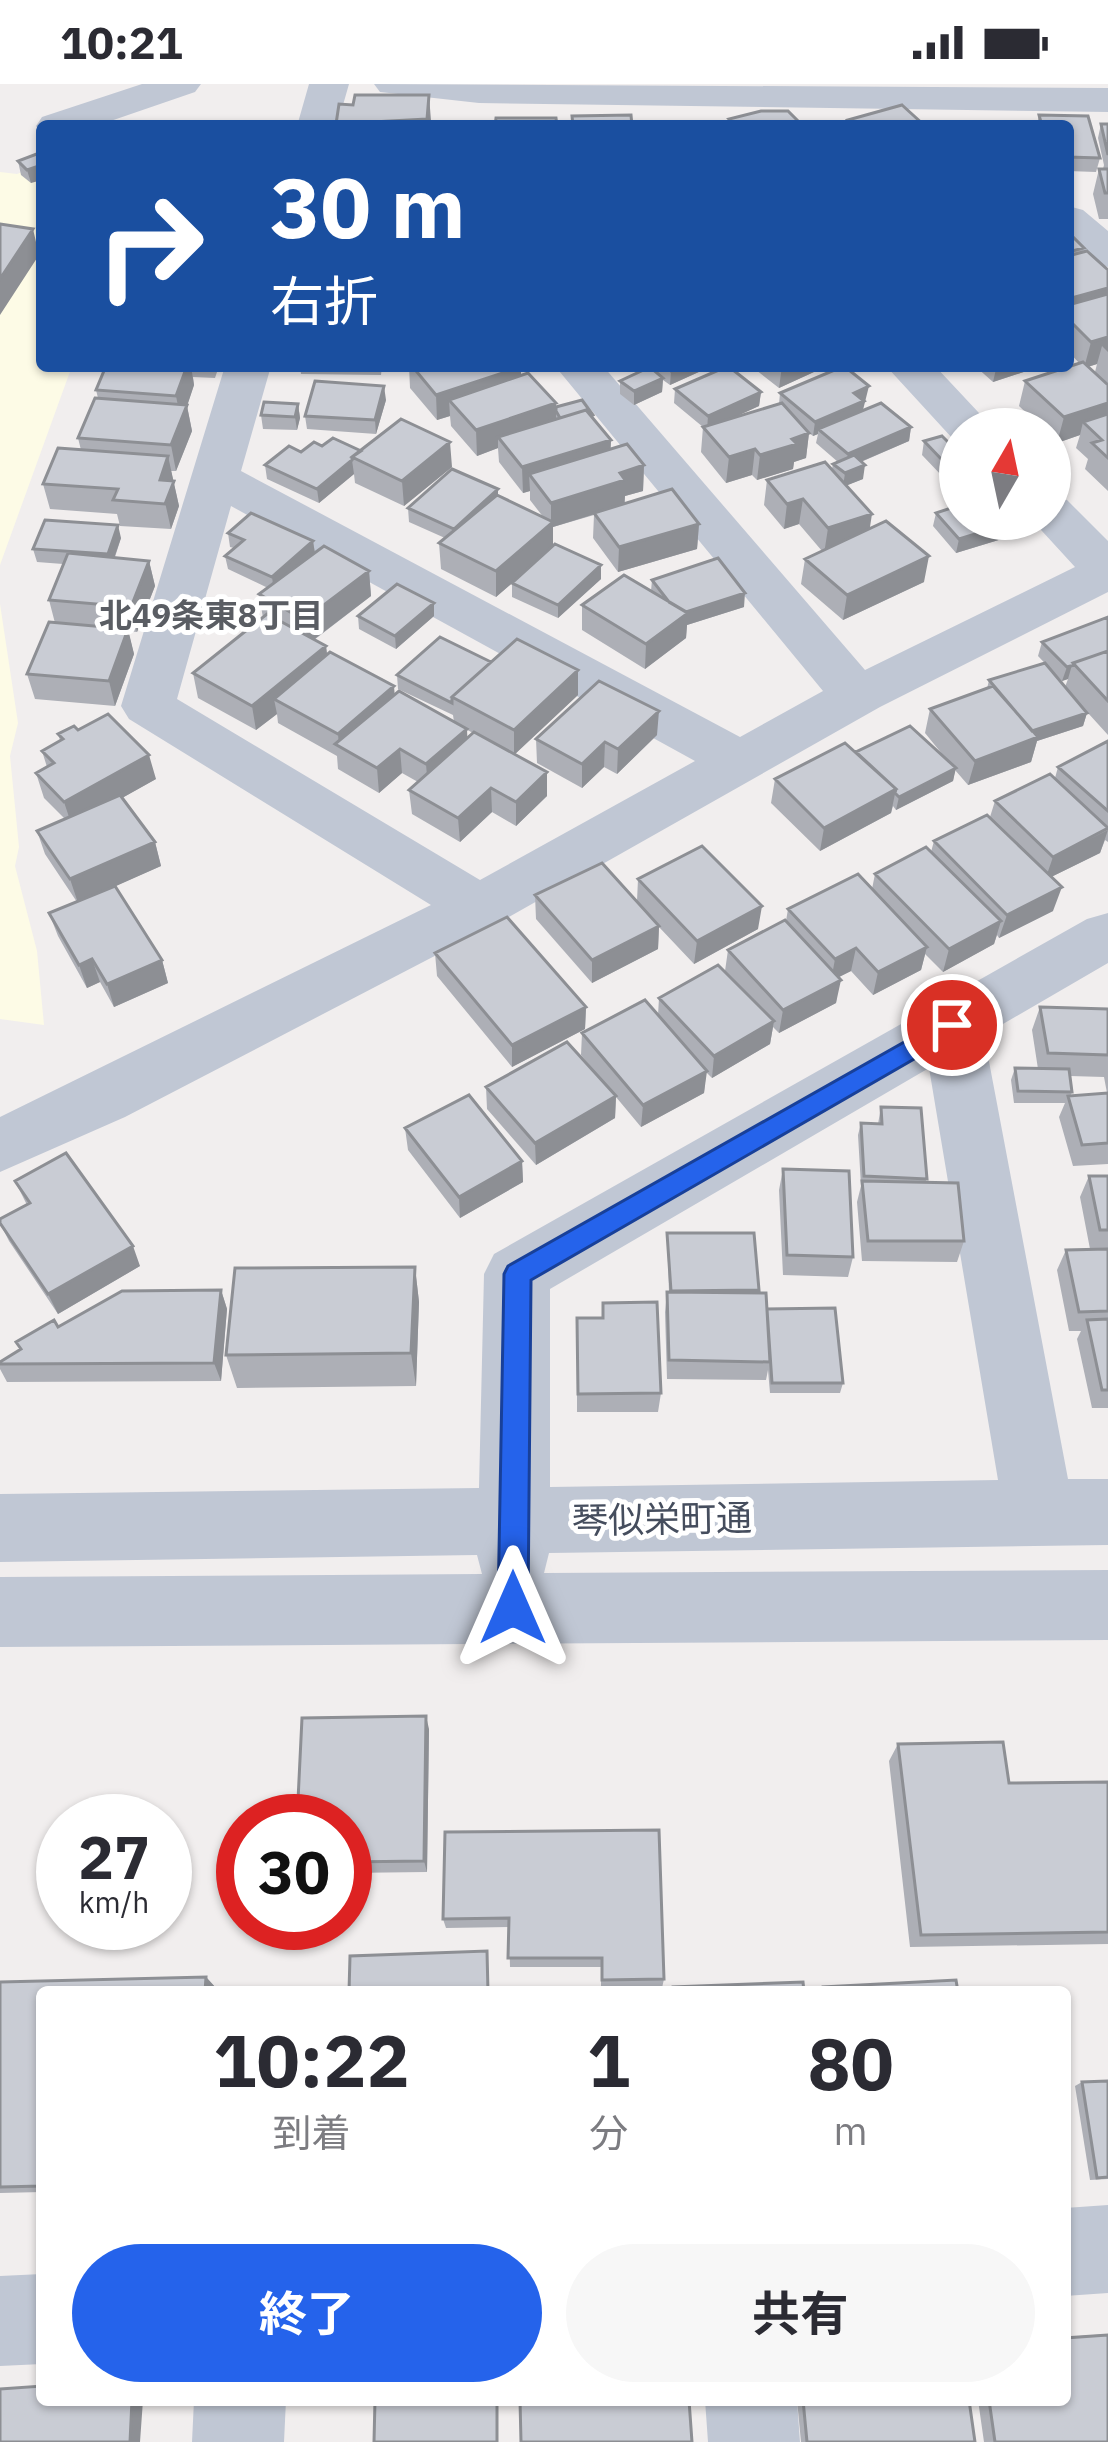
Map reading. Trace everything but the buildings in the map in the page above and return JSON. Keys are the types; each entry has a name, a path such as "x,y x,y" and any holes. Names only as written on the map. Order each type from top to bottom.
{"street":[{"path":"68,120 181,84"},
{"path":"319,120 329,84"},
{"path":"394,84 476,108 645,93 1108,100"},
{"path":"645,93 671,120"},
{"path":"931,98 956,120"},
{"path":"1074,223 1106,251"},
{"path":"246,372 148,706 479,907"},
{"path":"583,372 842,679 861,694"},
{"path":"915,372 950,408"},
{"path":"216,477 741,762"},
{"path":"0,1145 103,1099 479,907 861,694 1108,571 1071,533"},
{"path":"513,1608 518,1274 1108,935"},
{"path":"952,1025 1074,1513"},
{"name":"琴似栄町通","path":"0,1528 1074,1513"},
{"path":"0,1612 1108,1604"},
{"path":"1071,2252 1108,2249"},
{"path":"0,2320 36,2318"},
{"path":"238,2442 241,2406"},
{"path":"751,2406 754,2442"}],"shaded area":[{"path":"36,166 36,372 70,372 0,565 0,172 17,174"},
{"path":"0,604 18,723 10,756 19,847 15,866 37,951 44,1025 0,1019"}],"district":[{"name":"北49条東8丁目","path":"211,615"}],"route":[{"path":"513,1608 518,1274 952,1025"}]}
